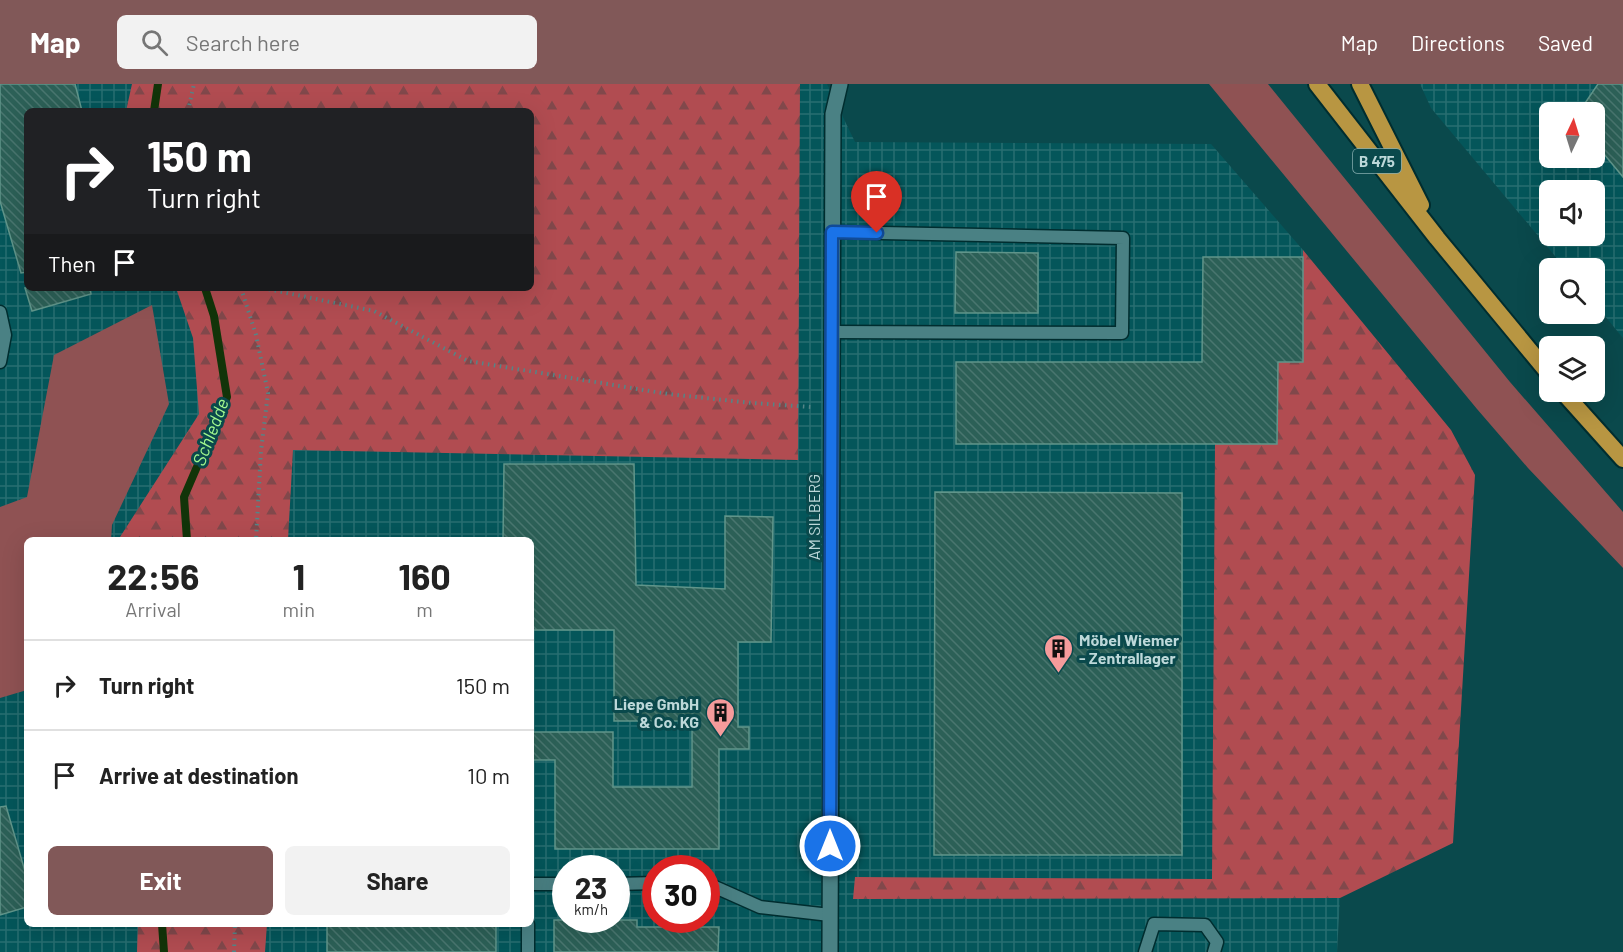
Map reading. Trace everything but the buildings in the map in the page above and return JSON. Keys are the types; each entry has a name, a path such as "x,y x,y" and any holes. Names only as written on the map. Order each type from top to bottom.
{"highway":[{"name":"B 475","path":"1317,84 1437,238 1539,362"},
{"path":"1360,84 1437,238"},
{"path":"1572,402 1623,459"}],"street":[{"name":"AM SILBERG","path":"830,952 833,114 840,84"}],"lane":[{"path":"832,232 1123,238 1122,333 832,332"},
{"path":"0,312 5,335 0,362"},
{"path":"534,884 552,884"},
{"path":"720,889 760,907 830,915"},
{"path":"1145,952 1154,924 1205,925 1217,942 1214,952"},
{"path":"528,927 528,952"}],"path":[{"path":"189,108 194,84"},
{"path":"242,291 256,335 267,393 256,537"},
{"path":"277,291 374,311 468,361 668,394 791,407 832,408"},
{"path":"234,952 235,927"}],"shaded area":[{"path":"0,84 827,84 855,142 1211,144 1303,250 1303,362 1278,362 1277,444 1215,445 1213,879 1340,898 1337,952 0,952"},
{"path":"1209,84 1268,84 1510,382 1623,512 1623,568 1528,468 1477,409"},
{"path":"1420,84 1623,84 1623,338 1605,316 1605,258 1557,258 1547,246 1605,246 1605,180 1539,180 1539,237 1431,108"},
{"path":"152,305 169,404 112,525 111,537 24,537 24,691 0,698 0,507 27,497 54,355"}],"green space":[{"path":"132,84 800,84 798,460 293,450 288,537 120,537 199,414 193,338 177,291 534,291 534,108 127,108"},
{"path":"1303,250 1451,430 1475,475 1453,843 1340,898 853,899 855,877 1212,879 1215,444 1277,444 1278,362 1303,362"},
{"path":"138,927 267,927 265,952 137,952"}],"waterway":[{"name":"Schledde","path":"154,108 158,84"},
{"name":"Schledde","path":"187,537 184,497 227,397 214,316 206,291"},
{"name":"Schledde","path":"162,927 164,952"}],"place":[{"name":"Möbel Wiemer - Zentrallager","path":"1058,674"},
{"name":"Liepe GmbH & Co. KG","path":"720,738"}],"route":[{"path":"830,846 832,232 877,233"}]}
